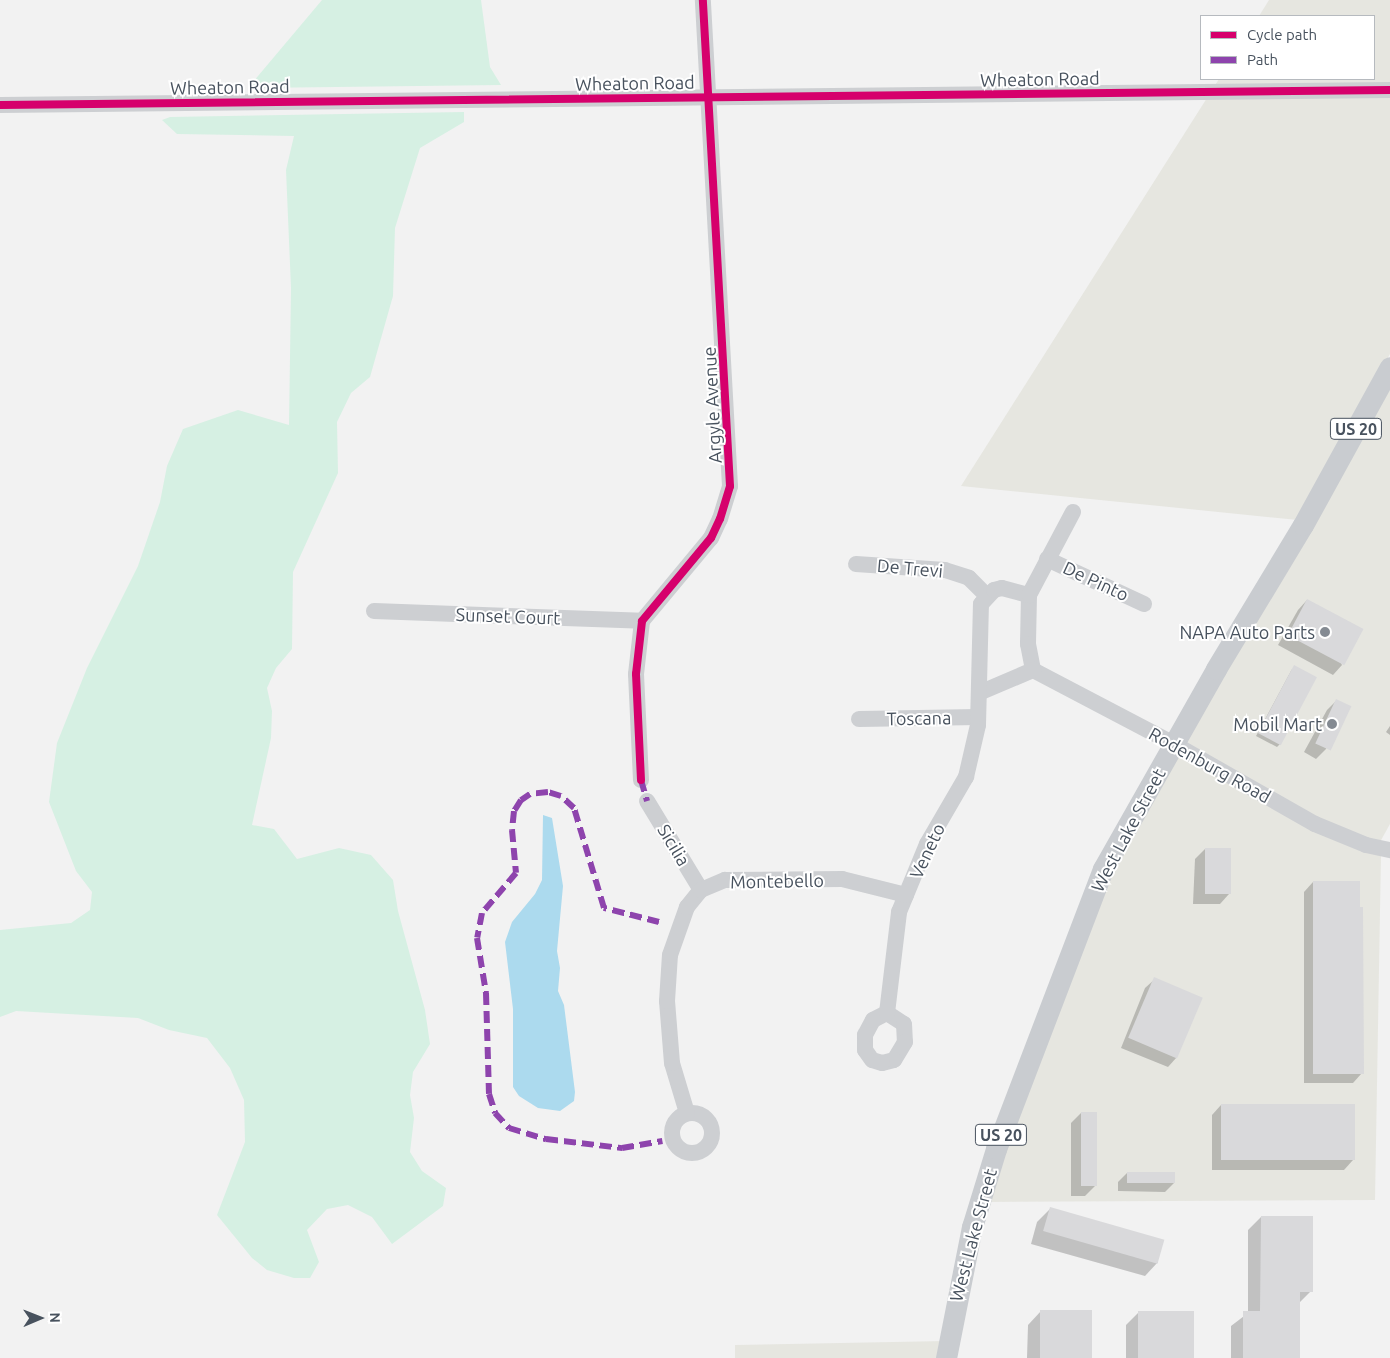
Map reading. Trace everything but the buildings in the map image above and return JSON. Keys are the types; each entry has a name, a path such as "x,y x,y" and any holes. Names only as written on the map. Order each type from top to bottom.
{"main road":[{"name":"West Lake Street","path":"946,1358 972,1227 1002,1132 1104,869 1174,744 1303,525 1390,367"}],"street":[{"name":"Argyle Avenue","path":"642,621 713,534 730,486 703,0"},
{"name":"Wheaton Road","path":"0,105 1390,90"},
{"path":"979,693 1033,670 1028,644 1029,595 1073,512"},
{"name":"De Pinto","path":"1047,559 1144,604"},
{"name":"De Trevi","path":"856,564 916,566 945,570 968,578 986,596"},
{"path":"986,596 1002,588 1029,595"},
{"name":"Veneto","path":"887,1013 900,912 906,894 927,844 966,777 978,717 979,613 986,596"},
{"name":"Sunset Court","path":"374,611 642,621"},
{"path":"641,780 636,674 642,621"},
{"name":"Rodenburg Road","path":"1033,670 1174,744 1338,835 1390,850"},
{"name":"Toscana","path":"859,719 978,717"},
{"name":"Sicilia","path":"647,801 701,890"},
{"name":"Montebello","path":"701,890 726,880 842,879 906,894"},
{"path":"687,1113 672,1062 668,992 670,955 687,907 701,890"}],"shaded area":[{"path":"1269,0 1390,0 1390,354 1298,520 961,486 1218,80 1375,80 1375,15 1260,15"},
{"path":"1390,373 1390,824 1380,842 1339,832 1180,742"},
{"path":"1176,752 1381,853 1375,1200 982,1202 1107,874"},
{"path":"945,1341 942,1358 735,1358 735,1345"}],"green space":[{"path":"322,0 481,0 490,67 501,85 248,88"},
{"path":"464,112 464,122 420,148 395,228 393,296 370,377 351,393 337,422 338,473 293,572 292,649 276,668 267,688 272,711 271,738 252,825 274,829 297,859 339,848 371,855 393,880 398,911 425,1010 430,1044 413,1072 410,1095 414,1118 410,1152 422,1171 446,1188 443,1206 392,1244 372,1217 348,1205 327,1209 307,1230 319,1262 310,1278 294,1278 267,1270 252,1258 217,1215 245,1142 244,1100 230,1068 207,1038 169,1030 138,1018 16,1011 0,1017 0,930 71,923 90,910 92,892 76,871 49,802 57,743 87,668 138,566 160,502 167,466 183,429 238,410 289,425 291,288 286,170 294,136 177,134 162,120 170,117"}],"water":[{"path":"543,815 552,818 563,886 557,951 560,968 558,991 564,1005 575,1092 574,1101 560,1111 538,1108 519,1096 513,1087 513,1009 505,942 512,922 535,894 542,880"}],"marked path":[{"path":"641,780 647,801"},
{"path":"659,922 604,908 574,808 561,796 548,792 530,794 521,800 514,811 512,830 516,873 482,913 477,938 486,993 489,1094 495,1113 509,1128 546,1139 622,1148 662,1141"}],"cycle path":[{"path":"641,780 636,674 642,621 711,538 720,519 730,486 703,0"},
{"path":"0,105 1390,90"}],"place":[{"name":"NAPA Auto Parts","path":"1325,632"},
{"name":"Mobil Mart","path":"1332,724"}]}
